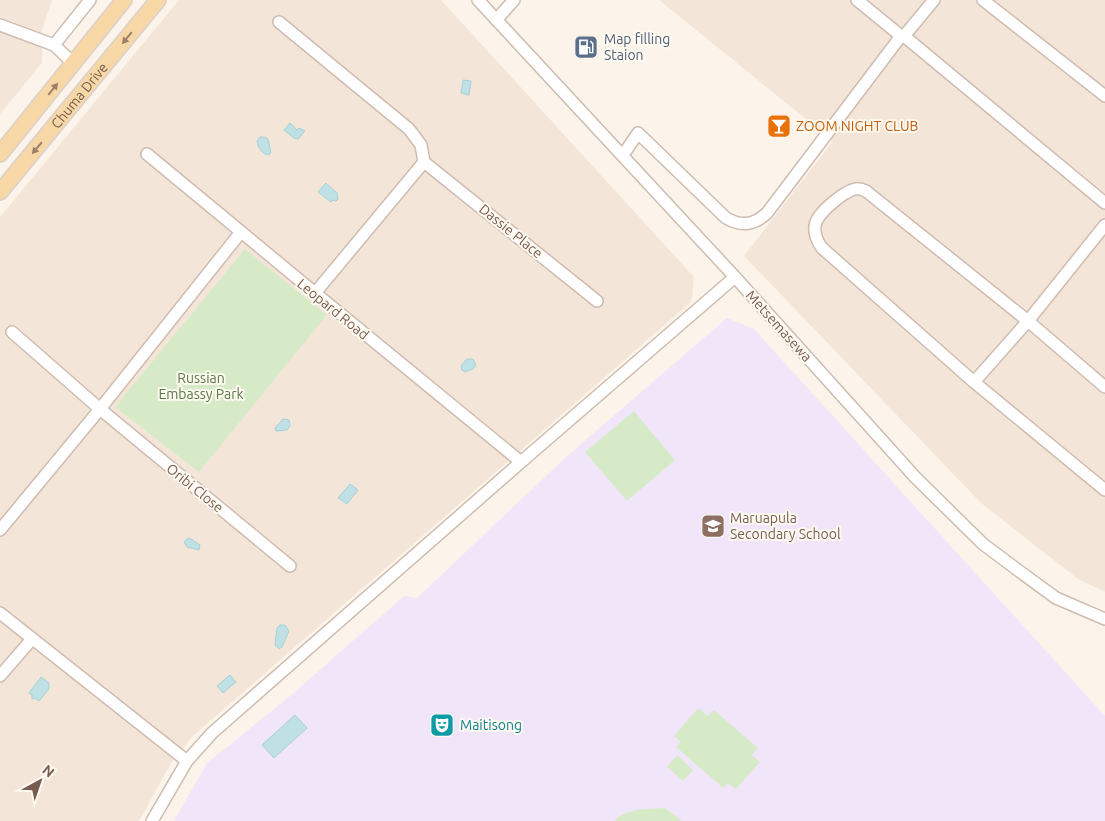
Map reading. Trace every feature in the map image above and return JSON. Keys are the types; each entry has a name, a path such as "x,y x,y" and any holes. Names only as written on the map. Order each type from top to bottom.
{"main road":[{"name":"Chuma Drive","path":"0,154 124,0"},
{"name":"Chuma Drive","path":"0,192 158,0"}],"street":[{"path":"54,45 90,0"},
{"name":"Metsemasewa","path":"478,0 735,277 915,477 983,544 1056,598 1105,620"},
{"path":"496,20 514,0"},
{"path":"857,0 1105,203"},
{"path":"623,155 638,133 726,218 740,224 756,222 767,212 903,36 934,0"},
{"path":"983,0 1105,96"},
{"path":"279,22 409,129 421,145 424,162 314,294"},
{"path":"0,25 54,45 74,64"},
{"name":"Leopard Road","path":"147,154 314,294 521,462"},
{"name":"Dassie Place","path":"424,162 597,301"},
{"path":"1105,387 1028,321 866,190 861,188 854,189 823,211 814,225 816,240 822,248 974,382 1105,490"},
{"path":"974,382 1028,321 1105,225"},
{"path":"0,530 100,410 241,232"},
{"path":"152,821 187,761 212,733 735,277"},
{"name":"Oribi Close","path":"12,332 100,410 290,566"},
{"path":"0,613 187,761"},
{"path":"0,676 32,640"}],"shaded area":[{"path":"0,0 52,0 42,30 42,63 0,114"},
{"path":"179,0 441,0 694,277 692,301 193,736 171,763 139,821 0,821 0,217"},
{"path":"659,0 1105,0 1105,592 1078,579 981,503 744,256 833,141"},
{"name":"Maruapula Secondary School","path":"727,318 754,329 1105,716 1105,821 174,821 207,763 290,696 404,596 417,598 567,456"}],"green space":[{"name":"Russian Embassy Park","path":"245,249 327,315 199,472 115,407"},
{"path":"634,411 675,460 627,501 585,452"},
{"path":"698,708 708,716 714,710 758,748 752,755 760,762 736,789 728,783 723,788 676,747 681,742 674,736"},
{"path":"677,755 693,770 683,781 667,767"},
{"path":"665,808 682,821 614,821 631,811"}],"water":[{"path":"463,80 471,81 469,95 461,93"},
{"path":"290,123 297,130 299,128 305,131 298,139 284,130"},
{"path":"260,137 268,139 271,153 269,155 262,152 259,148 257,141"},
{"path":"326,183 338,194 336,201 332,200 331,202 318,192"},
{"path":"467,359 473,359 476,365 473,369 465,372 461,366"},
{"path":"283,419 289,420 290,426 287,430 276,431 275,428"},
{"path":"350,484 358,490 347,504 338,498"},
{"path":"188,538 200,545 199,550 187,547 184,542"},
{"path":"280,625 285,625 289,631 282,647 279,649 275,645 277,628"},
{"path":"230,675 236,682 223,693 217,686"},
{"path":"41,677 49,683 49,689 39,701 35,698 32,699 32,695 29,693"},
{"path":"295,715 307,728 274,758 262,745"}],"place":[{"name":"Map filling Staion","path":"586,47"},
{"name":"ZOOM NIGHT CLUB","path":"779,126"},
{"name":"Maruapula Secondary School","path":"713,526"},
{"name":"Maitisong","path":"442,725"}]}
